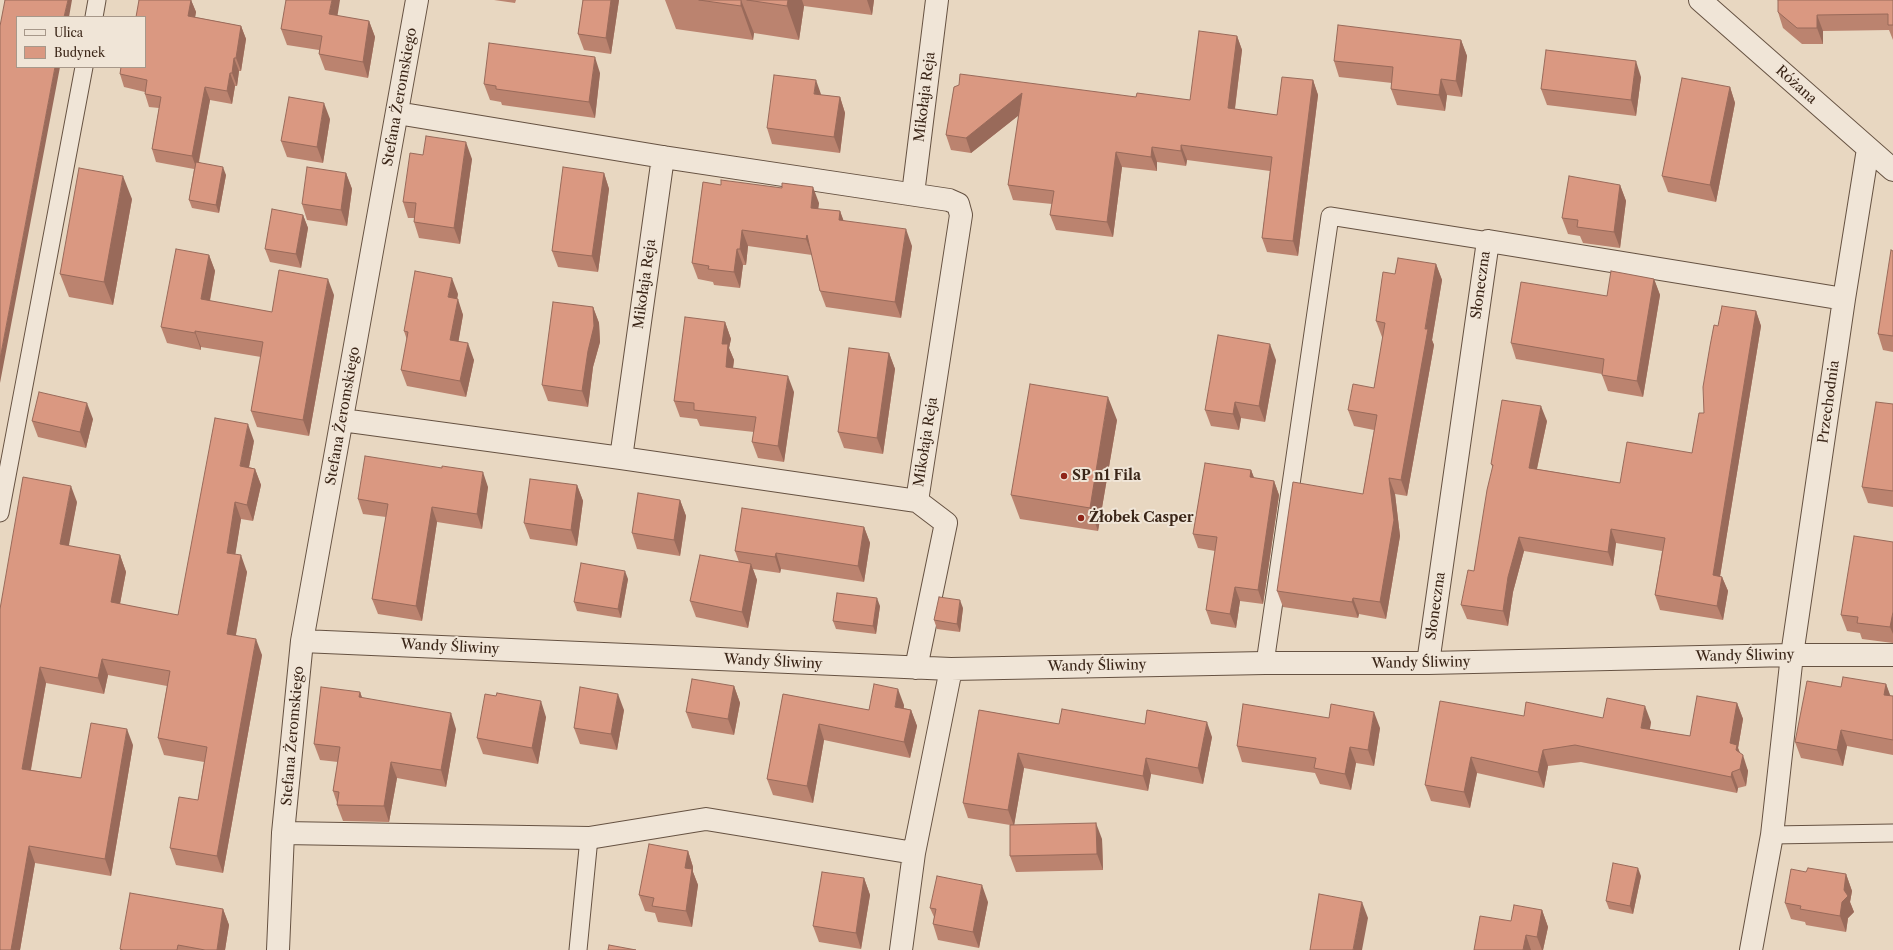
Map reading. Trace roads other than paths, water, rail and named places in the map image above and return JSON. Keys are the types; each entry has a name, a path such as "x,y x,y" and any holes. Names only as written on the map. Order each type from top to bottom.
{"street":[{"name":"Stefana Żeromskiego","path":"278,950 284,833 302,641 398,113 417,0"},
{"name":"Mikołaja Reja","path":"913,194 936,0"},
{"name":"Różana","path":"1700,0 1893,170"},
{"name":"Mikołaja Reja","path":"342,420 621,458 917,501 961,215 958,204 949,200 913,194 663,157 398,113"},
{"name":"Przechodnia","path":"1751,950 1772,835 1792,655 1844,299 1868,149"},
{"name":"Mikołaja Reja","path":"621,458 663,157"},
{"name":"Słoneczna","path":"1428,663 1488,241 1844,299"},
{"path":"916,668 946,523 917,501"},
{"name":"Wandy Śliwiny","path":"302,641 951,669 1265,663 1428,663 1792,655 1893,655"},
{"path":"901,950 914,852 951,669"},
{"path":"284,833 589,838 706,819 914,852"}],"lane":[{"path":"94,16 97,0"},
{"path":"0,513 84,68"},
{"path":"1265,663 1330,216 1488,241"},
{"path":"1772,835 1893,833"},
{"path":"578,950 589,838"}],"place":[{"name":"SP n1 Fila","path":"1064,476"},
{"name":"Żłobek Casper","path":"1081,518"}]}
